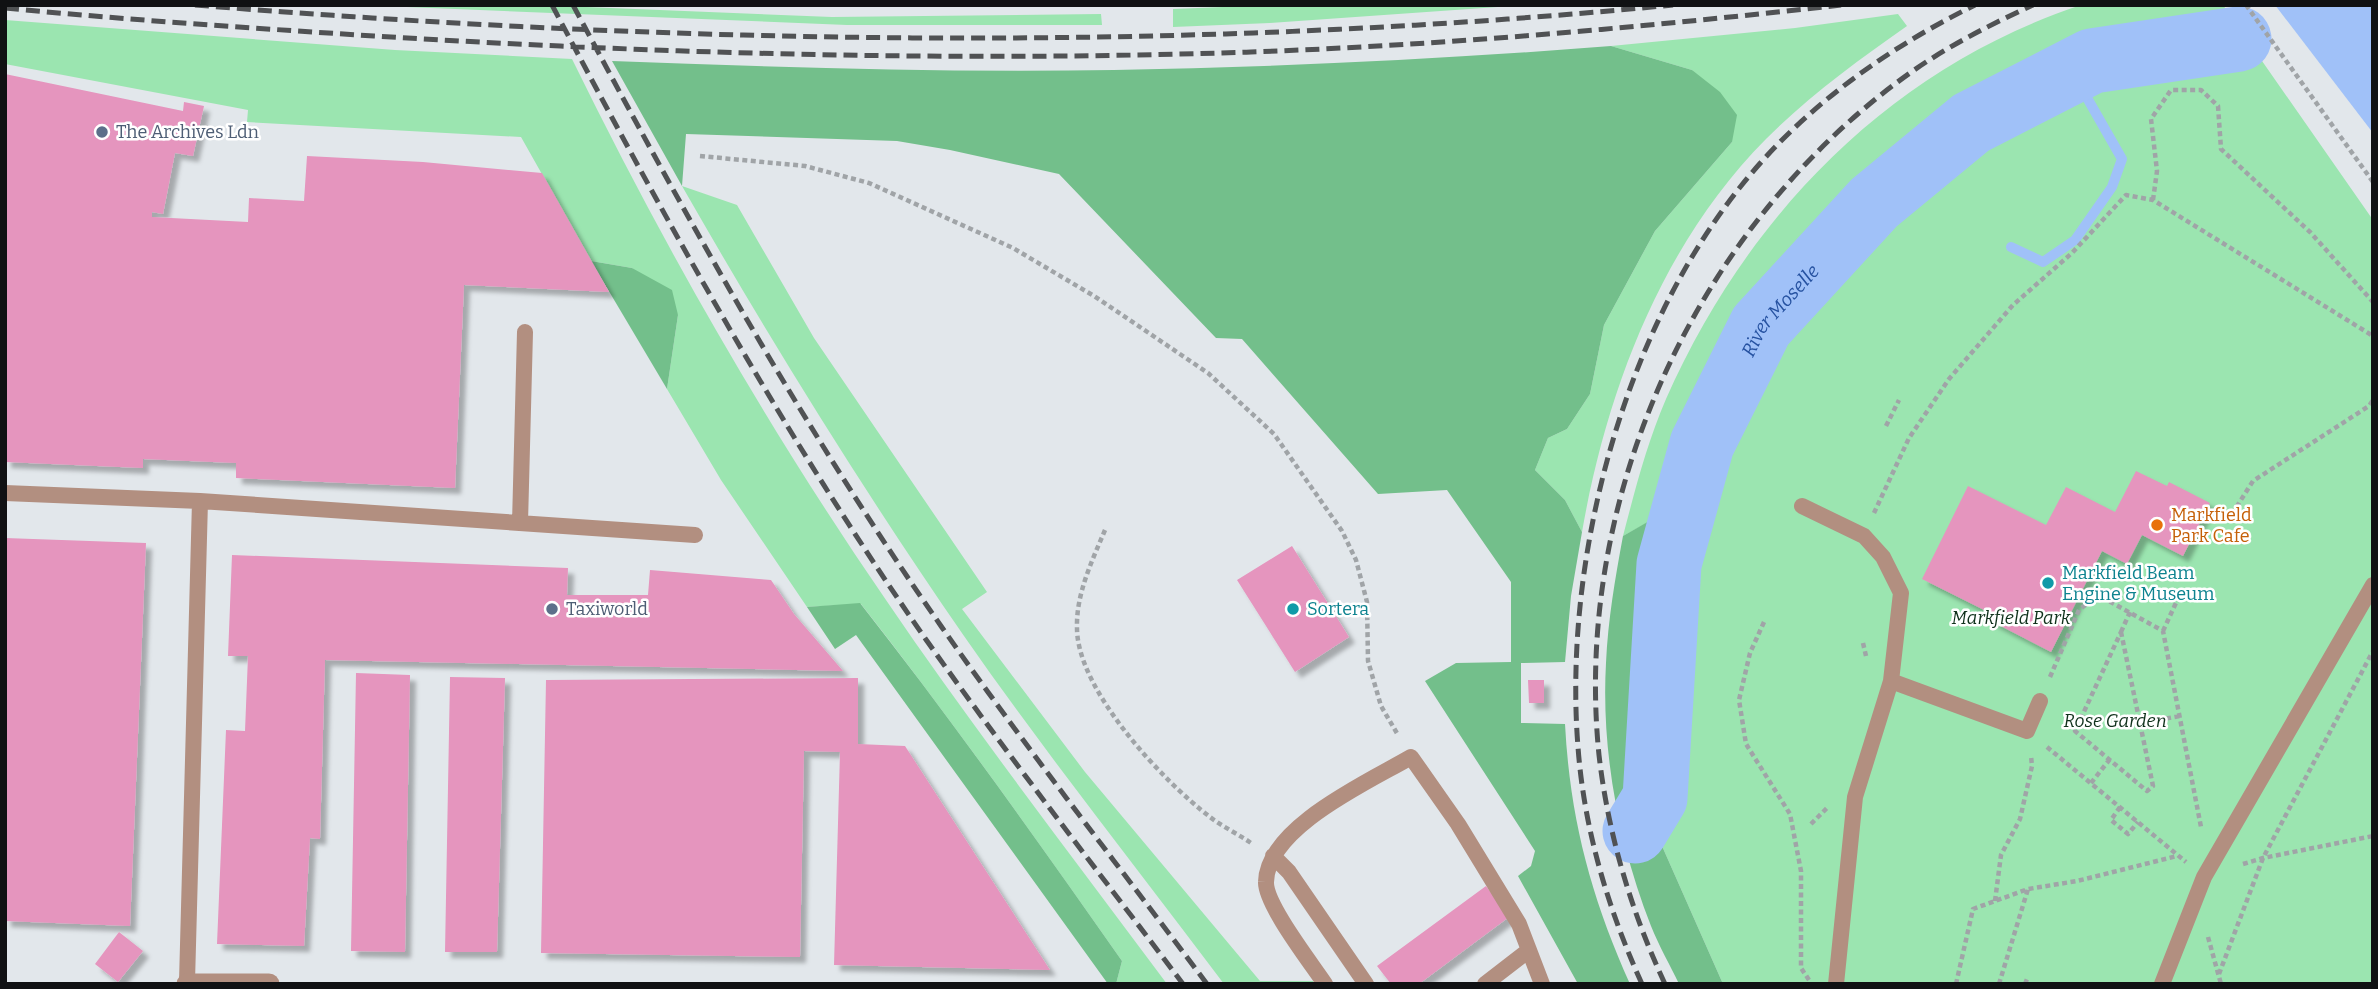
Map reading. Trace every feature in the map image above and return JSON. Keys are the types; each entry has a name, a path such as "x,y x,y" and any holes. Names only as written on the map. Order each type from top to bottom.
{"street":[{"path":"187,983 268,984"}],"lane":[{"path":"520,523 525,332"},
{"path":"5,493 200,501 695,535"},
{"path":"187,983 200,501"},
{"path":"1802,506 1864,536 1883,557 1901,593 1891,681 1854,797 1836,984"},
{"path":"2162,984 2206,873 2373,586"},
{"path":"1891,681 2027,731 2040,701"},
{"path":"1325,984 1274,907 1265,883 1273,856 1314,813 1411,757 1458,824 1519,924 1542,984"},
{"path":"1273,856 1289,872 1366,984"},
{"path":"1485,984 1529,950"}],"path":[{"path":"2246,5 2373,182"},
{"path":"2153,200 2157,171 2151,119 2171,90 2201,90 2218,106 2221,149 2309,232 2373,302"},
{"path":"700,156 805,166 869,183 1013,248 1094,296 1208,373 1274,434 1342,531 1356,560 1367,603 1368,661 1381,706 1411,757"},
{"path":"1864,536 1909,438 1949,379 2013,305 2072,253 2126,195 2153,200 2373,337"},
{"path":"1886,426 1899,400"},
{"path":"2232,514 2253,481 2369,406 2373,400"},
{"path":"1105,530 1083,584 1076,629 1085,668 1103,700 1150,762 1210,817 1273,856"},
{"path":"2181,592 2163,631 2206,873"},
{"path":"2040,701 2079,610 2098,595 2163,631"},
{"path":"2121,632 2153,786 2147,791 2075,731 2130,612"},
{"path":"1764,622 1750,653 1739,700 1746,744 1790,814 1801,871 1801,968 1812,984"},
{"path":"2219,974 2263,858 2373,651"},
{"path":"2141,723 2180,716"},
{"path":"2027,731 2178,856 2206,873 2373,835"},
{"path":"1995,902 2001,855 2020,819 2032,766 2027,731"},
{"path":"2091,783 2110,759"},
{"path":"2120,807 2111,820 2128,834 2138,822"},
{"path":"1956,984 1973,909 2028,889 2077,881 2178,856"},
{"path":"1999,984 2028,889"}],"green space":[{"path":"358,5 537,5 832,17 1101,14 1102,25 847,25"},
{"path":"1274,5 1526,5 1173,27 1173,9"},
{"name":"Markfield Park","path":"2081,5 2223,5 2373,220 2373,984 1723,984 1662,846 1644,766 1636,680 1651,561 1665,513 1623,536 1653,432 1699,332 1738,269 1782,211 1832,157 1887,110 1947,68 2011,33"},
{"path":"1898,14 1907,26 1870,52 1782,123 1729,180 1697,225 1644,321 1624,372 1593,478 1582,532 1565,500 1535,470 1548,438 1567,429 1590,394 1604,325 1655,231 1732,142 1692,70 1611,46 1795,28"},
{"path":"5,20 395,50 572,59 680,267 759,402 842,535 954,697 1167,984 1116,984 1122,961 961,736 861,604 807,607 721,480 667,389 678,315 632,268 591,261 521,137 247,122 248,110 5,64"},
{"path":"1611,46 1692,70 1720,92 1737,115 1732,142 1655,231 1604,325 1590,394 1567,429 1548,438 1535,470 1565,500 1582,532 1571,596 1565,662 1521,663 1521,723 1565,724 1572,792 1585,857 1604,920 1630,984 1578,984 1518,876 1531,866 1535,851 1425,681 1456,663 1511,662 1511,582 1447,490 1378,494 1242,339 1216,338 1059,174 897,141 686,134 682,186 612,61 1051,71 1363,62"},
{"path":"682,186 737,205 814,338 987,592 962,609 1085,772 1260,981 1313,981 1315,984 1224,984 1027,724 926,581 818,414"},
{"path":"591,261 632,268 672,290 678,315 667,389"},
{"path":"1665,512 1651,561 1636,680 1644,766 1662,846 1723,984 1679,984 1654,933 1640,895 1621,830 1610,764 1606,730 1606,663 1612,600 1623,536"},
{"path":"860,603 961,736 1122,961 1116,984 1108,984 856,635 835,649 807,607"}],"water":[{"path":"2275,5 2373,5 2373,133"}],"building":[{"path":"5,74 183,111 184,102 204,106 193,156 175,153 163,214 152,212 152,217 248,222 249,198 304,201 307,156 423,162 542,173 609,292 464,285 455,488 236,478 236,463 143,459 143,468 5,462"},
{"path":"2136,471 2167,486 2169,482 2210,503 2183,556 2142,535 2127,564 2102,551 2051,652 1991,621 1994,615 1922,579 1968,486 2046,525 2066,487 2115,512"},
{"path":"5,538 146,543 130,926 5,921"},
{"name":"Sortera","path":"1292,546 1349,637 1295,672 1237,580"},
{"path":"232,555 568,568 567,595 648,595 650,570 771,580 794,614 843,671 325,660 320,839 310,838 304,946 217,944 226,730 245,731 248,656 228,656"},
{"path":"356,673 410,675 405,952 351,951"},
{"path":"450,677 505,678 497,952 445,952"},
{"path":"858,678 858,744 905,746 1050,970 834,965 840,752 804,751 800,957 541,953 546,680"},
{"path":"1528,680 1544,680 1544,703 1529,703"},
{"path":"1486,886 1509,917 1419,984 1391,984 1377,966"},
{"path":"119,932 143,951 118,982 95,964"}],"waterway":[{"name":"River Moselle","path":"1635,831 1655,798 1669,564 1702,444 1761,326 1874,203 1971,123 2092,61 2239,39"},
{"path":"2011,247 2043,262 2075,240 2112,187 2122,159 2086,96 2090,80 2122,57"}],"railway":[{"path":"195,5 564,29 934,38 1119,37 1304,31 1673,5"},
{"path":"552,5 639,168 730,329 875,565 1021,770 1183,984"},
{"path":"573,5 748,321 890,551 1006,717 1207,984"},
{"path":"5,8 282,30 593,48 813,55 1032,56 1251,52 1399,45 1620,28 1841,5"},
{"path":"1642,984 1608,898 1592,838 1581,778 1576,675 1581,601 1592,526 1610,452 1634,379 1664,309 1700,245 1741,186 1765,158 1819,106 1878,61 1975,5"},
{"path":"1665,984 1642,929 1623,872 1608,814 1599,755 1596,656 1607,557 1631,461 1668,368 1716,280 1774,200 1843,128 1920,66 1975,33 2033,5"}],"place":[{"name":"The Archives Ldn","path":"102,132"},
{"name":"Markfield Park Cafe","path":"2157,525"},
{"name":"Markfield Beam Engine & Museum","path":"2048,583"},
{"name":"Taxiworld","path":"552,609"},
{"name":"Sortera","path":"1293,609"}],"park label":[{"name":"Rose Garden","path":"2115,721"}]}
